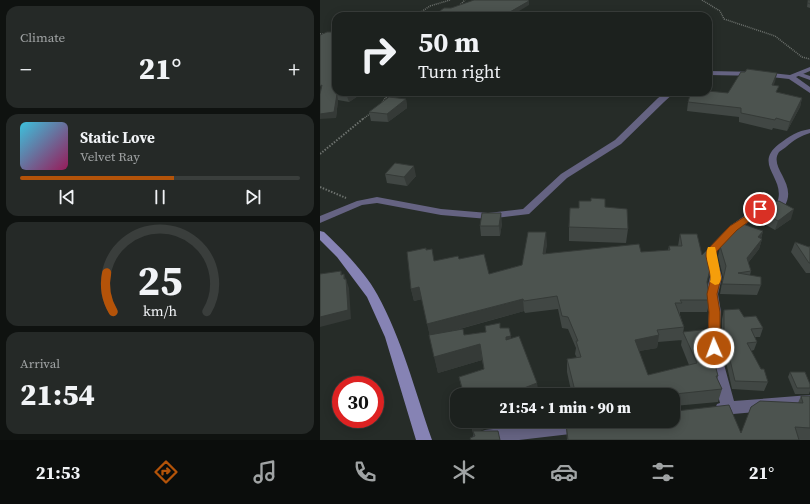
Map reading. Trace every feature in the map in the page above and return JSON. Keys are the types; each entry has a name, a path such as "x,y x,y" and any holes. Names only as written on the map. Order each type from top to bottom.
{"main road":[{"path":"320,234 341,254 372,295 391,337 424,440"}],"street":[{"path":"791,77 810,69"},
{"path":"712,73 762,74 791,77 804,85 810,91"},
{"path":"320,220 360,203 377,200 441,212 488,216 526,212 564,176 618,142 660,100 666,96"},
{"path":"729,408 715,357 713,339 715,312 712,294 716,278 711,256 712,250 734,228 760,209 781,205 784,200 785,190 782,180 772,163 772,158 776,150 793,135 810,131"},
{"path":"711,410 810,401"},
{"path":"479,440 485,437 567,428"}],"lane":[{"path":"798,74 810,78"}],"path":[{"path":"420,12 430,6 450,0"},
{"path":"465,6 460,5 466,0"},
{"path":"702,0 720,11 724,19 761,30 769,35 775,36 802,57 810,59"},
{"path":"320,34 324,34 320,40"},
{"path":"380,105 387,96"},
{"path":"320,154 352,127 377,109"},
{"path":"320,187 360,203"}],"building":[{"path":"474,0 529,1 510,12 438,12 444,8 451,8"},
{"path":"327,32 332,32 332,96 337,96 334,112 320,114 320,94 322,85 320,86 320,35"},
{"path":"747,69 777,73 772,85 779,86 776,92 802,98 790,122 776,118 775,120 741,113 741,108 688,102 690,96 712,96 712,91 728,93 741,72 745,72"},
{"path":"389,97 406,99 387,114 369,112"},
{"path":"395,163 414,166 404,177 385,174"},
{"path":"591,198 605,199 605,207 627,209 628,229 569,227 570,208 579,208 579,201 591,201"},
{"path":"779,201 794,209 778,221 758,209 769,202"},
{"path":"482,213 501,213 499,226 480,226"},
{"path":"740,223 763,231 758,237 762,239 747,258 751,271 738,273 761,277 761,285 722,284 726,266 720,246 721,242"},
{"path":"528,232 546,232 543,254 639,244 641,252 670,250 669,246 682,246 680,234 697,234 702,255 708,249 711,265 707,282 710,300 680,300 682,303 675,303 684,327 657,330 659,335 635,340 648,375 697,363 683,332 709,329 710,345 718,376 716,376 722,389 680,393 680,388 574,388 567,359 581,357 576,341 578,341 568,317 562,316 557,296 524,301 523,299 427,324 419,287 411,289 407,252 426,248 426,250 432,249 434,261 458,256 459,259 484,254 489,274 522,265"},
{"path":"795,242 809,247 810,246 810,263 809,263"},
{"path":"341,271 341,275 344,274 344,279 346,279 348,310 320,317 320,274"},
{"path":"739,309 744,317 756,316 763,328 751,329 757,342 747,343 761,369 764,369 768,382 735,381 723,330 724,310"},
{"path":"500,323 500,328 509,328 511,336 506,337 506,340 519,336 537,383 524,388 462,388 459,377 484,369 480,344 434,357 429,335 463,329 464,335 486,332 485,326"},
{"path":"790,372 805,372 810,388 797,388"},
{"path":"801,396 810,396 810,428 795,427 799,440 568,440 566,428 680,428 680,411 729,405 741,433 751,407 760,401 803,403"},
{"path":"473,431 498,431 500,440 471,440 470,438 475,436"}],"slow traffic":[{"path":"712,250 711,256 716,278 715,282"}],"route":[{"path":"714,348 713,339 715,312 712,294 716,278 711,256 712,250 734,228 760,209"}]}
